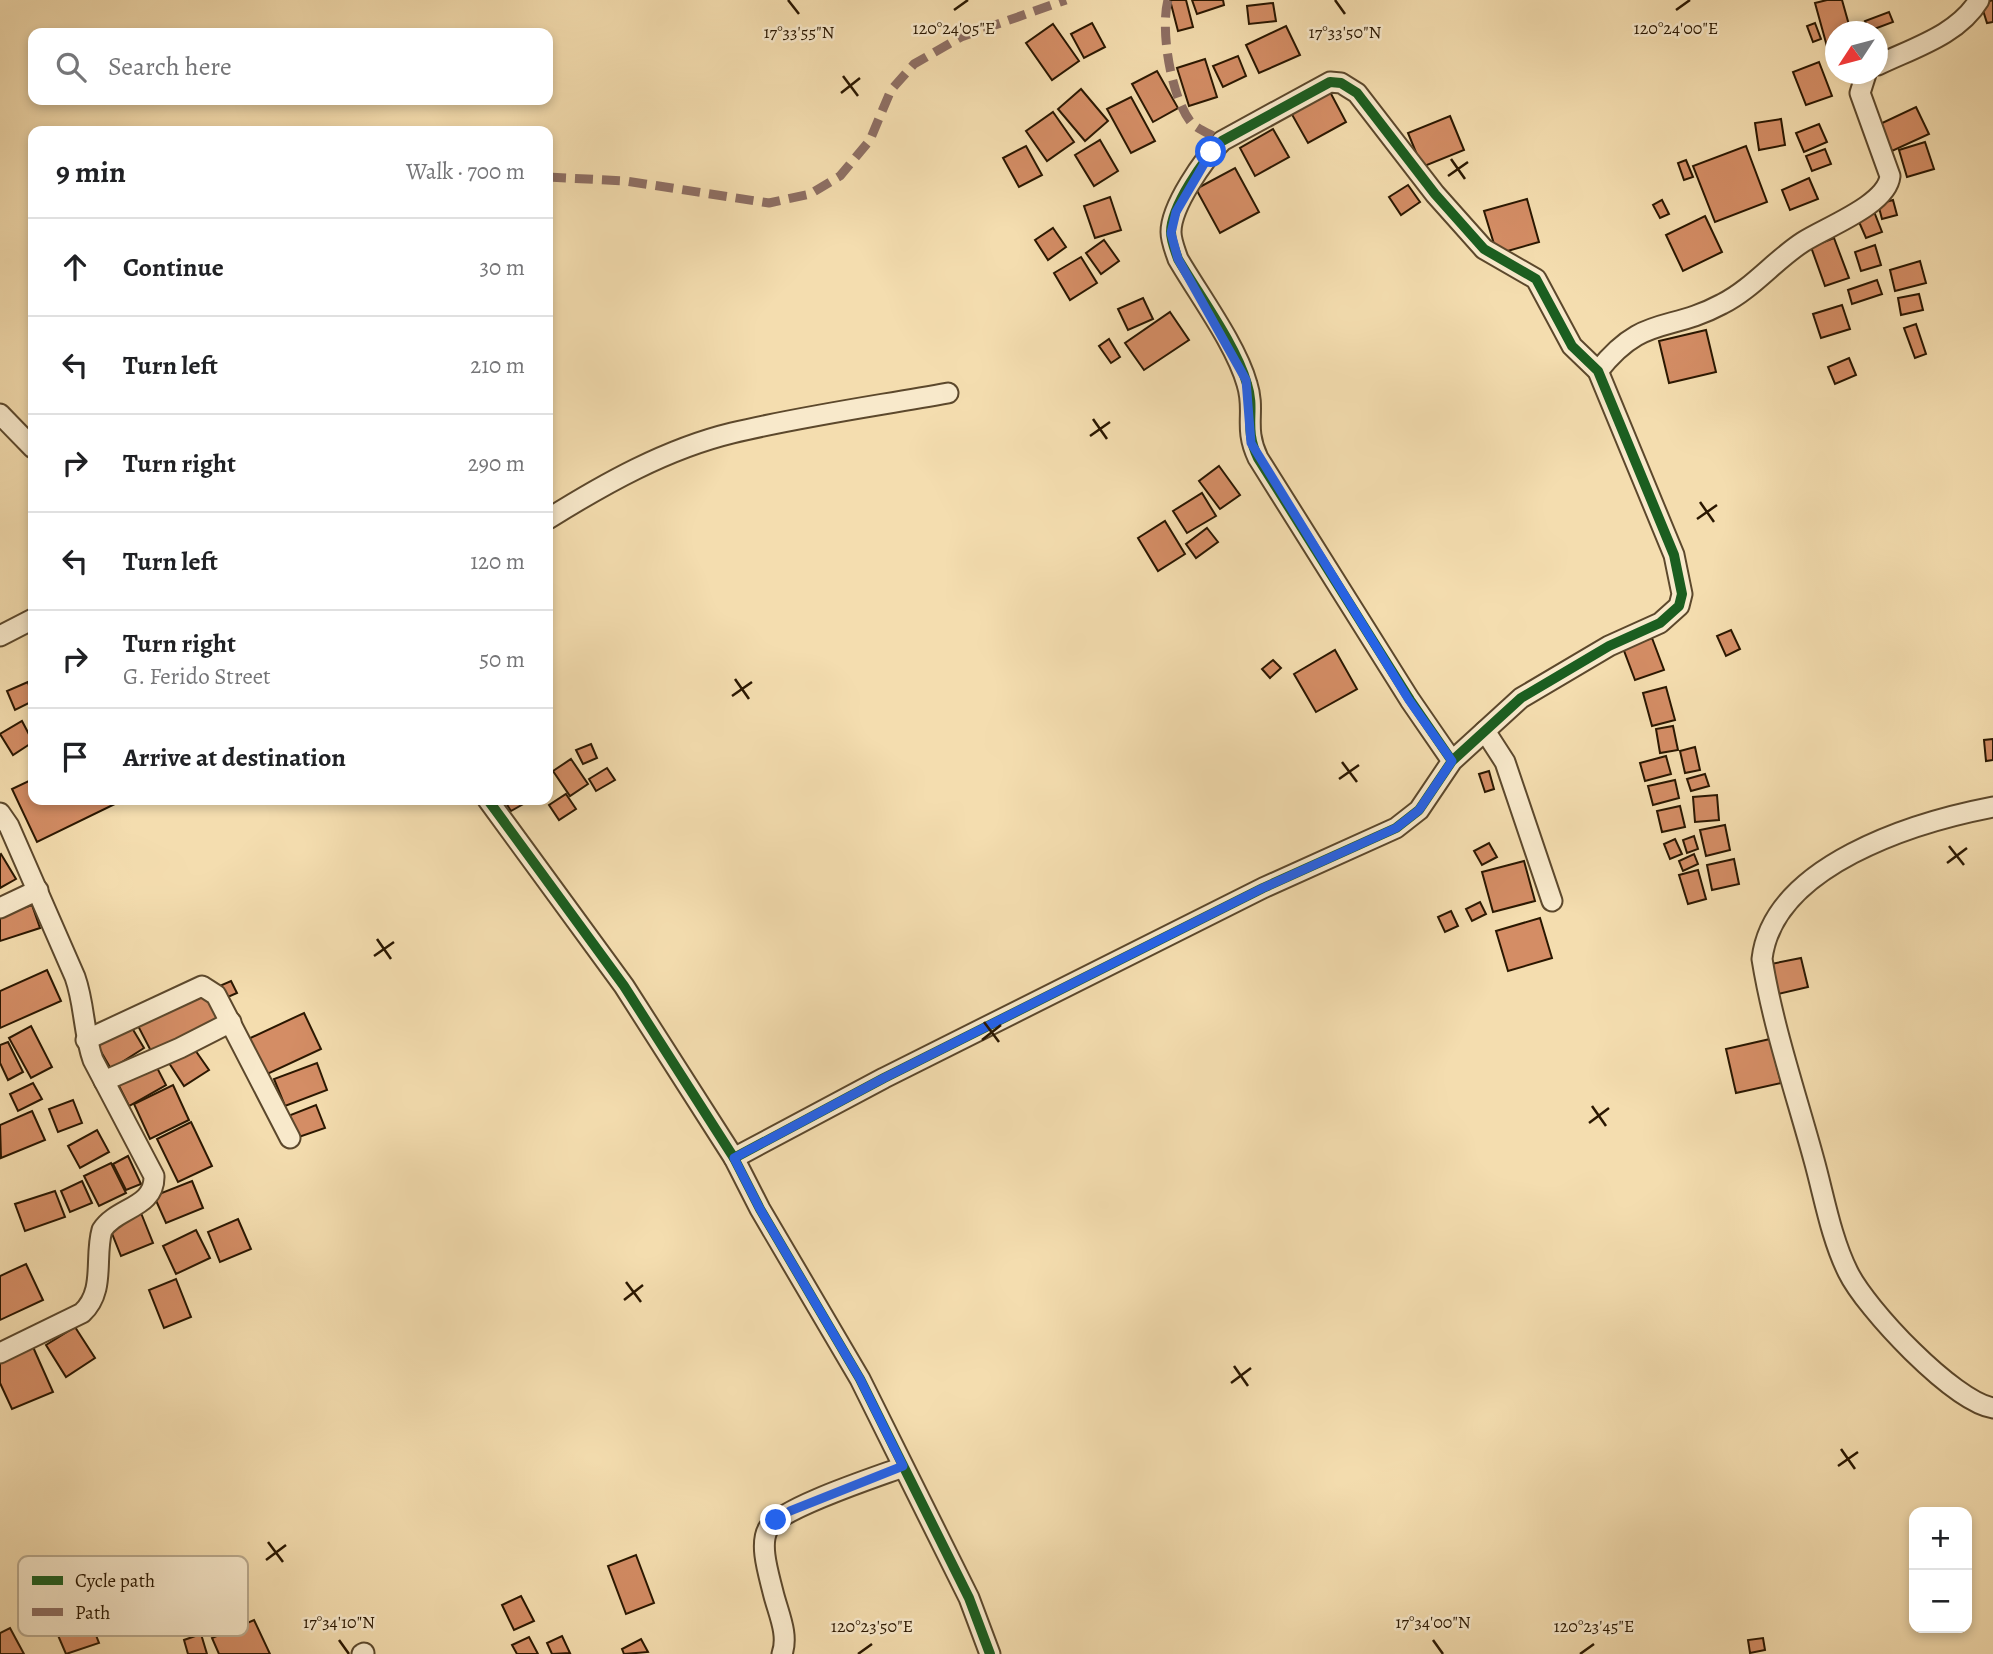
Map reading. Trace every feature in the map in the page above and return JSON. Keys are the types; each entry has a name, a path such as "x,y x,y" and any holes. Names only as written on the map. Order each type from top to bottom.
{"street":[{"path":"1888,60 1954,28 1966,19 1979,0"},
{"path":"734,1158 884,1078 1263,888 1396,828 1419,810 1452,761 1521,698 1609,646 1660,623 1679,606 1682,594 1674,555 1598,371 1572,346 1536,279 1484,249 1435,194 1357,93 1341,83 1320,85 1222,141 1211,152 1176,212 1171,233 1178,259 1246,380 1250,404 1248,435 1258,458 1409,700 1452,761"},
{"path":"1598,371 1627,339 1644,330 1724,303 1803,242 1882,194 1890,176 1860,93 1863,84"},
{"path":"553,516 597,488 673,453 730,433 948,393"},
{"path":"0,414 28,443"},
{"path":"0,636 28,622"},
{"path":"1485,731 1505,762 1552,901"},
{"path":"492,805 624,986 734,1158 760,1209 860,1379 969,1598 990,1654"},
{"path":"1993,807 1906,828 1844,859 1805,887 1783,908 1764,938 1762,959 1802,1116 1848,1272 1866,1300 1927,1364 1973,1400 1993,1408"},
{"path":"0,813 38,890 84,1003 86,1040 104,1081 154,1176 153,1191 147,1199 107,1222 102,1230 96,1290 92,1303 82,1312 0,1353"},
{"path":"0,908 38,890"},
{"path":"86,1040 202,986 216,995 290,1138"},
{"path":"104,1081 230,1023"},
{"path":"782,1654 787,1640 768,1570 765,1538 769,1528 790,1511 903,1466"}],"building":[{"path":"1170,0 1186,0 1193,27 1178,31"},
{"path":"1192,0 1223,0 1224,5 1197,14"},
{"path":"1842,0 1848,21 1825,21 1825,39 1815,3"},
{"path":"1993,0 1993,22 1987,23 1981,4"},
{"path":"1273,3 1276,21 1249,24 1247,6"},
{"path":"1889,12 1893,22 1888,24 1888,21 1865,21"},
{"path":"1092,23 1105,47 1084,58 1071,34"},
{"path":"1815,23 1821,39 1813,42 1807,26"},
{"path":"1053,24 1079,61 1052,80 1026,43"},
{"path":"1286,26 1300,55 1259,73 1246,45"},
{"path":"1238,56 1246,76 1223,87 1213,66"},
{"path":"1205,59 1217,97 1189,106 1177,68"},
{"path":"1819,62 1825,84 1832,96 1806,105 1793,72"},
{"path":"1157,71 1178,108 1153,122 1132,84"},
{"path":"1081,89 1108,121 1085,141 1058,109"},
{"path":"1329,90 1346,122 1308,143 1290,111"},
{"path":"1131,97 1155,141 1131,153 1107,109"},
{"path":"1916,107 1929,134 1892,151 1880,124"},
{"path":"1053,112 1074,142 1047,161 1026,131"},
{"path":"1450,116 1464,150 1422,167 1408,133"},
{"path":"1781,119 1785,145 1759,150 1755,123"},
{"path":"1819,124 1827,142 1804,152 1796,133"},
{"path":"1273,129 1289,157 1255,176 1240,148"},
{"path":"1100,140 1118,171 1094,186 1075,155"},
{"path":"1925,142 1934,169 1907,177 1899,150"},
{"path":"1026,146 1042,175 1019,187 1003,158"},
{"path":"1746,146 1767,202 1715,222 1693,166"},
{"path":"1825,149 1831,164 1812,171 1806,156"},
{"path":"1686,160 1693,177 1684,180 1678,163"},
{"path":"1235,168 1259,212 1220,233 1196,189"},
{"path":"1809,178 1818,199 1790,210 1782,190"},
{"path":"1408,185 1420,202 1401,215 1389,197"},
{"path":"1110,197 1121,230 1095,238 1084,206"},
{"path":"1527,199 1539,242 1497,254 1484,211"},
{"path":"1662,200 1669,214 1660,218 1653,205"},
{"path":"1893,200 1897,215 1882,219 1878,204"},
{"path":"1873,209 1882,232 1866,238 1856,215"},
{"path":"1705,216 1722,252 1683,271 1666,235"},
{"path":"1053,228 1066,247 1048,260 1035,240"},
{"path":"1834,238 1849,278 1825,286 1811,247"},
{"path":"1104,240 1119,261 1101,274 1086,253"},
{"path":"1875,245 1881,265 1861,271 1855,252"},
{"path":"1081,257 1097,283 1070,300 1054,273"},
{"path":"1920,261 1926,283 1895,291 1890,270"},
{"path":"1877,280 1882,294 1852,304 1848,290"},
{"path":"1919,294 1923,310 1901,315 1898,298"},
{"path":"1143,298 1153,319 1128,330 1118,309"},
{"path":"1842,305 1850,329 1821,338 1813,314"},
{"path":"1170,312 1189,340 1144,370 1125,343"},
{"path":"1916,324 1926,354 1915,358 1904,328"},
{"path":"1706,330 1716,372 1669,383 1659,341"},
{"path":"1109,339 1120,357 1111,363 1099,346"},
{"path":"1849,358 1856,375 1835,384 1828,367"},
{"path":"1219,466 1240,495 1220,509 1199,481"},
{"path":"1202,493 1216,516 1187,533 1173,511"},
{"path":"1165,521 1185,554 1158,571 1138,538"},
{"path":"1207,528 1218,542 1196,558 1186,544"},
{"path":"1731,630 1740,649 1726,656 1717,636"},
{"path":"1652,638 1664,670 1635,680 1623,648"},
{"path":"1335,650 1357,689 1316,712 1294,674"},
{"path":"1273,660 1281,668 1270,678 1262,669"},
{"path":"28,682 28,704 15,710 7,691"},
{"path":"1666,687 1675,720 1652,726 1643,693"},
{"path":"22,721 28,732 28,745 13,755 0,734"},
{"path":"1673,726 1678,750 1660,753 1656,729"},
{"path":"1993,739 1993,760 1986,761 1984,740"},
{"path":"591,744 597,758 583,764 576,750"},
{"path":"1695,747 1700,770 1685,773 1680,751"},
{"path":"1666,756 1671,774 1645,781 1640,763"},
{"path":"571,759 588,784 570,796 553,771"},
{"path":"607,768 615,780 596,791 589,779"},
{"path":"1489,771 1494,789 1485,792 1479,774"},
{"path":"1705,774 1709,786 1691,791 1687,779"},
{"path":"1675,780 1679,798 1653,805 1648,786"},
{"path":"28,781 28,805 113,805 37,842 12,789"},
{"path":"566,794 576,809 559,820 549,805 553,805"},
{"path":"1717,795 1719,820 1695,822 1693,797"},
{"path":"507,805 522,805 511,811"},
{"path":"1680,806 1685,827 1662,832 1657,811"},
{"path":"1725,825 1730,850 1706,856 1700,830"},
{"path":"1694,836 1698,849 1687,853 1683,840"},
{"path":"1675,839 1682,854 1670,859 1664,844"},
{"path":"1489,843 1497,857 1482,865 1474,851"},
{"path":"1694,854 1698,864 1683,871 1679,861"},
{"path":"0,855 16,879 0,888"},
{"path":"1734,859 1739,884 1712,890 1707,865"},
{"path":"1524,861 1535,901 1493,912 1482,872"},
{"path":"1698,870 1706,899 1688,904 1679,875"},
{"path":"1480,902 1486,914 1472,921 1466,909"},
{"path":"32,905 40,928 0,941 0,916"},
{"path":"1451,911 1458,926 1445,932 1438,917"},
{"path":"1540,918 1552,958 1508,971 1496,931"},
{"path":"1801,958 1808,987 1778,994 1771,964"},
{"path":"47,970 61,1001 0,1028 0,991"},
{"path":"231,981 237,993 221,1000 215,988"},
{"path":"202,988 218,1019 152,1053 136,1022"},
{"path":"304,1013 321,1049 263,1076 246,1040"},
{"path":"129,1023 144,1048 111,1069 96,1043"},
{"path":"31,1026 52,1067 31,1078 9,1038"},
{"path":"1770,1039 1781,1083 1736,1093 1726,1049"},
{"path":"8,1042 23,1072 8,1080 0,1063 0,1045"},
{"path":"193,1047 209,1070 184,1086 169,1063"},
{"path":"153,1060 166,1085 129,1106 116,1080"},
{"path":"317,1063 327,1090 285,1106 274,1079"},
{"path":"33,1083 42,1099 18,1111 10,1094"},
{"path":"173,1085 189,1120 150,1139 134,1104"},
{"path":"73,1100 82,1123 58,1132 49,1109"},
{"path":"316,1105 325,1128 296,1138 288,1116"},
{"path":"32,1111 45,1140 1,1158 0,1125"},
{"path":"191,1122 212,1166 178,1182 157,1139"},
{"path":"97,1130 109,1152 80,1168 68,1146"},
{"path":"128,1156 141,1184 126,1190 113,1164"},
{"path":"111,1163 126,1193 99,1206 84,1176"},
{"path":"82,1181 92,1203 70,1212 61,1191"},
{"path":"192,1181 203,1208 166,1223 154,1196"},
{"path":"55,1191 65,1217 25,1231 15,1204"},
{"path":"141,1213 153,1243 121,1256 109,1226"},
{"path":"238,1219 251,1249 220,1262 208,1232"},
{"path":"196,1230 210,1258 176,1274 163,1246"},
{"path":"26,1264 43,1300 0,1320 0,1276"},
{"path":"176,1279 191,1317 164,1328 149,1290"},
{"path":"75,1327 95,1358 66,1377 46,1345"},
{"path":"33,1347 53,1392 12,1409 0,1383 0,1361"},
{"path":"636,1555 654,1603 626,1614 608,1566"},
{"path":"521,1596 534,1621 514,1630 502,1605"},
{"path":"254,1620 270,1654 219,1654 212,1638 248,1636 248,1623"},
{"path":"10,1628 24,1654 0,1654 0,1633"},
{"path":"58,1636 96,1636 99,1643 66,1654"},
{"path":"202,1636 207,1654 188,1654 184,1640"},
{"path":"562,1636 570,1653 552,1654 547,1643"},
{"path":"529,1637 538,1654 517,1654 512,1645"},
{"path":"1763,1638 1765,1650 1750,1653 1748,1640"},
{"path":"641,1639 648,1652 624,1654 622,1649"}],"marked path":[{"path":"553,177 626,181 769,203 810,194 840,176 870,140 891,90 914,64 961,37 1066,0"},
{"path":"1168,0 1166,45 1177,96 1190,121 1222,141"}],"cycle path":[{"path":"734,1158 884,1078 1263,888 1396,828 1419,810 1452,761 1521,698 1609,646 1660,623 1679,606 1682,594 1674,555 1598,371 1572,346 1536,279 1484,249 1435,194 1357,93 1341,83 1330,82 1222,141 1206,159 1182,197 1172,221 1172,239 1178,259 1226,337 1242,369 1249,394 1251,437 1258,458 1410,700 1452,761"},
{"path":"492,805 624,986 734,1158 760,1209 860,1379 969,1598 990,1654"}],"route":[{"path":"776,1520 790,1511 903,1466 860,1379 744,1181 734,1158 884,1078 1263,888 1396,828 1419,810 1434,792 1452,761 1409,700 1258,458 1248,435 1250,404 1246,380 1178,259 1171,233 1172,223 1183,198 1211,152"}]}
